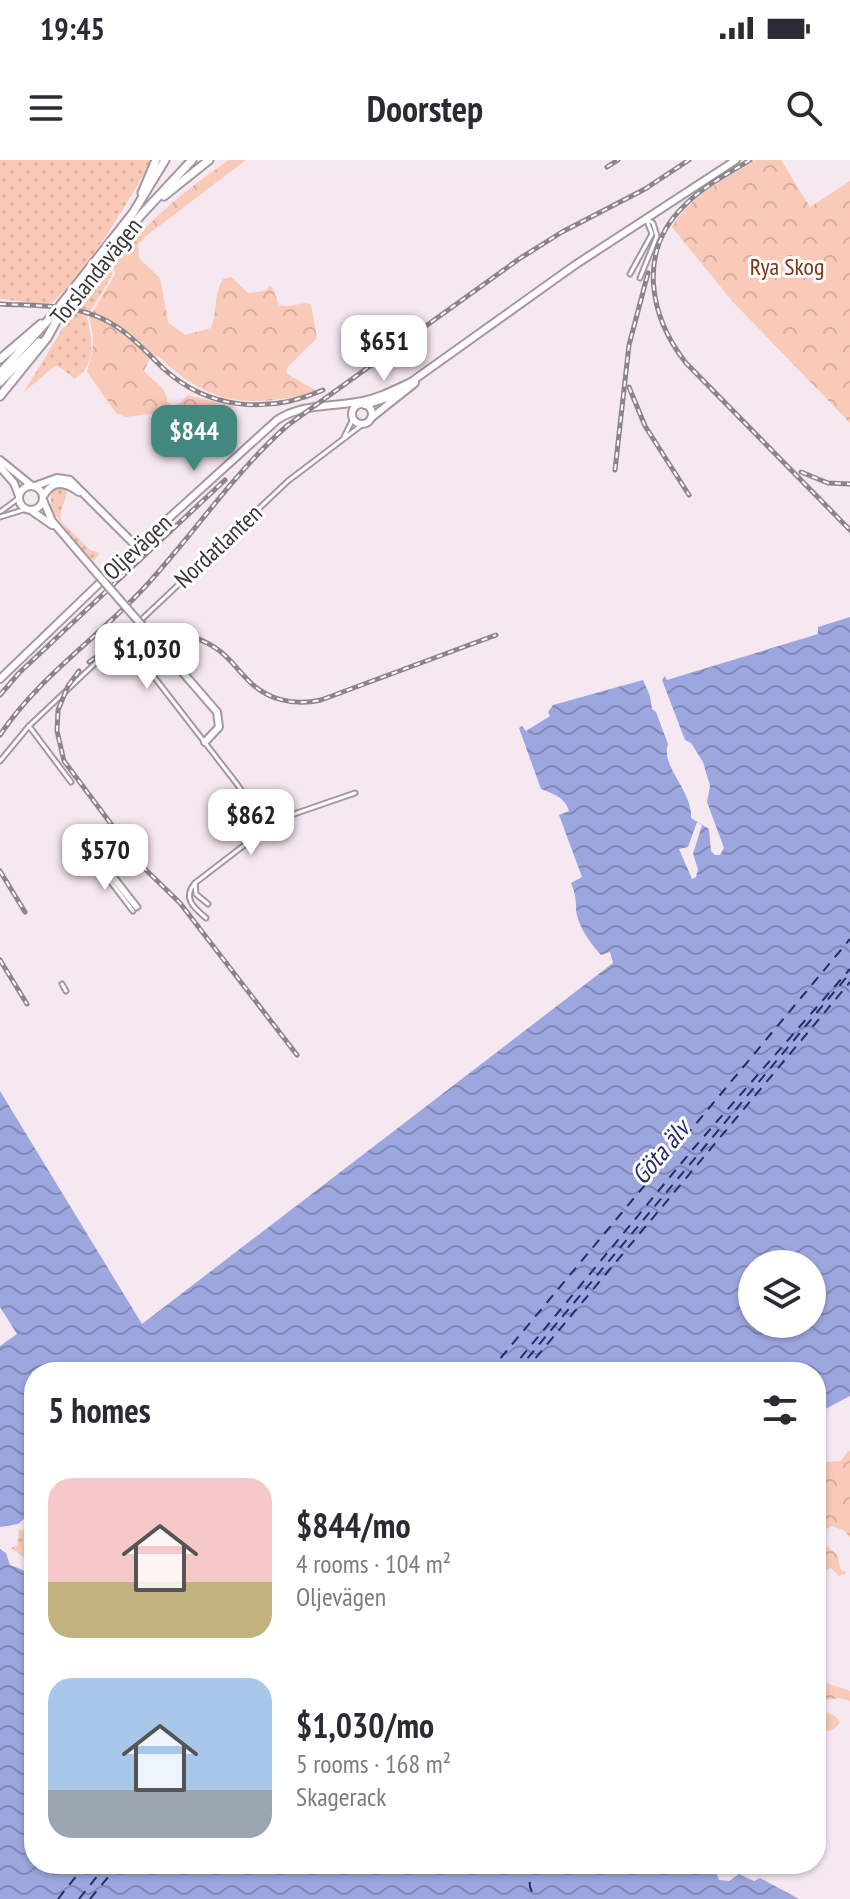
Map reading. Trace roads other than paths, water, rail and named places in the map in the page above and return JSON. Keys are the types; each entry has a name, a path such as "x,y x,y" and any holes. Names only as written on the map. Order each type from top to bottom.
{"main road":[{"path":"137,214 156,160"},
{"name":"Torslandavägen","path":"137,214 165,160"},
{"name":"Torslandavägen","path":"0,373 72,295 137,214 192,160"},
{"path":"137,214 209,160"},
{"name":"Torslandavägen","path":"0,382 31,351 63,302 72,295"},
{"path":"0,359 53,316"},
{"path":"0,396 40,348 53,316"}],"street":[{"name":"Oljevägen","path":"334,407 363,424 556,278 736,160"},
{"path":"630,274 652,234 646,219"},
{"path":"640,278 658,232 653,223 646,219"},
{"name":"Oljevägen","path":"323,406 365,405 391,397 444,360"},
{"name":"Oljevägen","path":"0,679 137,547 277,420 294,409 380,396 411,382"},
{"path":"365,405 371,410 371,418"},
{"path":"352,417 357,406"},
{"name":"Nordatlanten","path":"341,440 352,417"},
{"name":"Nordatlanten","path":"0,761 29,726 288,481 363,424"},
{"path":"0,460 40,489 49,515 64,536 217,712 219,727 205,742"},
{"path":"0,467 14,483 27,510 64,536"},
{"path":"24,479 38,482 70,480 137,547"},
{"path":"0,515 19,497 22,489 53,479"},
{"path":"0,515 39,507 49,488 60,483 91,501"},
{"path":"124,638 265,824"},
{"path":"29,726 71,782"},
{"path":"206,918 194,908 189,890 260,833 265,824 355,793"},
{"path":"96,858 136,909"},
{"path":"195,883 196,894 208,904"},
{"path":"62,984 66,991"}],"water":[{"name":"Göta älv","path":"850,617 850,1396 826,1409 826,1362 24,1362 24,1519 18,1524 0,1527 0,1346 17,1334 0,1307 0,1091 142,1324 613,963 610,952 601,955 578,921 571,883 582,877 559,815 569,811 562,799 541,789 519,728 522,726 526,731 550,716 548,712 553,705 643,680 668,744 668,761 687,798 691,818 709,829 711,851 720,855 724,848 707,802 710,786 703,762 691,743 685,740 662,680 665,676 667,680 818,634 818,627"},
{"path":"0,1549 6,1553 10,1565 24,1571 24,1874 717,1874 719,1880 729,1881 739,1874 754,1881 760,1878 799,1899 0,1899"}],"railway":[{"path":"607,167 618,160"},
{"path":"0,735 49,677 142,590 249,463 288,425 519,259 562,232 645,189 689,160"},
{"path":"750,160 699,193 669,224 659,243 654,263 657,305 663,325 686,363 850,530"},
{"path":"615,470 629,345 648,273"},
{"path":"0,304 65,308 103,319 128,335 182,383 220,400 240,404 282,403 323,390"},
{"path":"629,387 645,426 689,495"},
{"path":"801,472 828,483 850,484"},
{"path":"0,695 19,673 225,480"},
{"path":"89,662 137,638 154,634 188,636 221,652 263,692 281,700 311,702 496,635"},
{"path":"79,671 68,686 58,710 57,731 64,761 144,868 180,903 297,1055"},
{"path":"0,871 25,912"},
{"path":"0,960 27,1004"}],"park label":[{"name":"Rya Skog","path":"787,266"}]}
